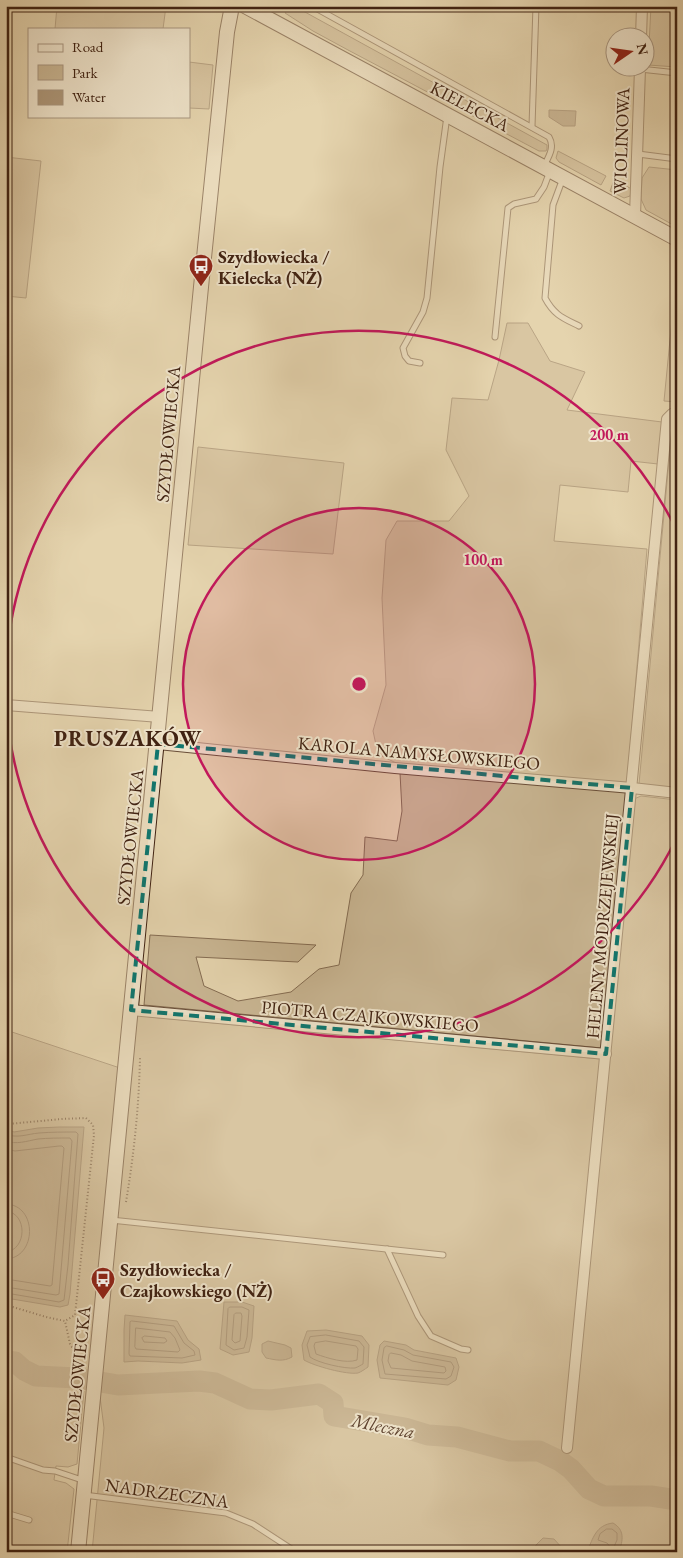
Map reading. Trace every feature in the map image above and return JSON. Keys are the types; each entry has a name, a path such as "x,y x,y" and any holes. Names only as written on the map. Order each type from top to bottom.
{"street":[{"name":"SZYDŁOWIECKA","path":"78,1552 227,32 232,6"},
{"name":"KIELECKA","path":"244,6 677,239"},
{"path":"641,28 642,6"},
{"name":"WIOLINOWA","path":"635,216 640,78"},
{"name":"HELENY MODRZEJEWSKIEJ","path":"567,1448 668,419 677,412"},
{"path":"6,705 160,717"},
{"name":"KAROLA NAMYSŁOWSKIEGO","path":"158,744 395,768 677,793"},
{"name":"PIOTRA CZAJKOWSKIEGO","path":"131,1010 606,1054"}],"lane":[{"path":"312,6 549,137 552,148 544,187 536,198 514,204 508,208 495,337"},
{"path":"532,126 536,6"},
{"path":"656,70 677,72"},
{"path":"420,363 409,361 405,356 403,348 423,312 427,298 447,115"},
{"path":"637,154 677,159"},
{"path":"564,178 554,205 545,298 557,315 579,326"},
{"path":"110,1220 443,1255"},
{"path":"387,1249 418,1316 431,1336 468,1350"},
{"name":"NADRZECZNA","path":"6,1457 43,1470 55,1472 84,1488 226,1513 253,1524 296,1552"},
{"path":"6,1513 29,1520"}],"path":[{"path":"6,1124 86,1118 93,1124 94,1136 75,1315 64,1322 6,1305"},
{"path":"64,1322 72,1347 84,1350 97,1362"}],"highlighted area":[{"path":"158,744 632,788 606,1054 131,1010"}],"green space":[{"path":"57,6 166,6 163,28 55,28"},
{"path":"279,6 294,6 547,145 546,151 539,151 313,31 285,13 287,10"},
{"path":"651,6 677,6 677,67 656,66 656,28 650,28"},
{"path":"190,62 213,65 209,109 190,108"},
{"path":"558,151 606,176 601,185 559,162 556,158"},
{"path":"6,157 41,161 26,298 6,296"},
{"path":"649,167 677,170 677,227 646,210 641,199 642,178"},
{"path":"614,180 632,189 630,196 624,198 610,191"},
{"path":"677,268 677,402 664,401"},
{"path":"507,323 528,323 550,361 585,372 567,410 662,422 658,464 631,461 628,492 560,485 554,541 647,549 627,784 398,764 378,754 373,731 386,685 382,598 386,540 397,521 449,521 469,496 446,450 452,398 488,400"},
{"path":"677,423 677,789 639,784 672,428"},
{"path":"198,447 344,463 333,554 188,545"},
{"path":"400,773 626,792 602,1048 144,1005 150,935 316,945 298,962 196,957 204,986 238,1001 291,992 319,969 339,965 351,893 363,875 365,837 397,841 402,811"},
{"path":"641,796 677,800 677,1552 92,1552 104,1428 99,1389 81,1386 80,1389 84,1391 77,1464 68,1467 56,1466 54,1480 66,1483 74,1489 67,1552 6,1552 6,1030 123,1069 128,1012 150,1017 601,1059 634,799"}],"water":[{"path":"549,110 576,111 575,126 563,126 549,117"},
{"path":"59,1127 84,1127 70,1294 68,1305 60,1307 6,1298 6,1242 9,1240 11,1228 6,1219 6,1129 14,1132"},
{"path":"224,1302 242,1302 254,1306 249,1352 233,1355 220,1349"},
{"path":"125,1315 177,1321 188,1340 199,1349 201,1360 182,1363 124,1362"},
{"path":"326,1330 362,1336 369,1345 368,1367 358,1373 346,1373 304,1360 302,1345 307,1331"},
{"path":"268,1341 291,1348 292,1357 282,1360 266,1358 262,1352 262,1344"},
{"path":"384,1341 406,1345 414,1350 456,1358 459,1367 456,1380 448,1385 380,1378 377,1360 380,1345"},
{"path":"613,1523 620,1529 622,1536 619,1552 605,1552 604,1547 599,1546 597,1552 587,1552 593,1537 599,1529"},
{"path":"543,1538 554,1539 563,1549 563,1552 534,1552 536,1545"}],"waterway":[{"name":"Mleczna","path":"6,1361 15,1362 24,1370 36,1376 77,1378 118,1385 199,1381 215,1383 250,1399 271,1400 319,1394 333,1403 334,1416 405,1428 428,1435 457,1437 510,1451 539,1451 560,1461 571,1469 589,1489 604,1496 651,1496 677,1500"}],"place":[{"name":"Szydłowiecka / Kielecka (NŻ)","path":"201,287"},
{"name":"Szydłowiecka / Czajkowskiego (NŻ)","path":"103,1300"}],"district":[{"name":"PRUSZAKÓW","path":"128,738"}]}
